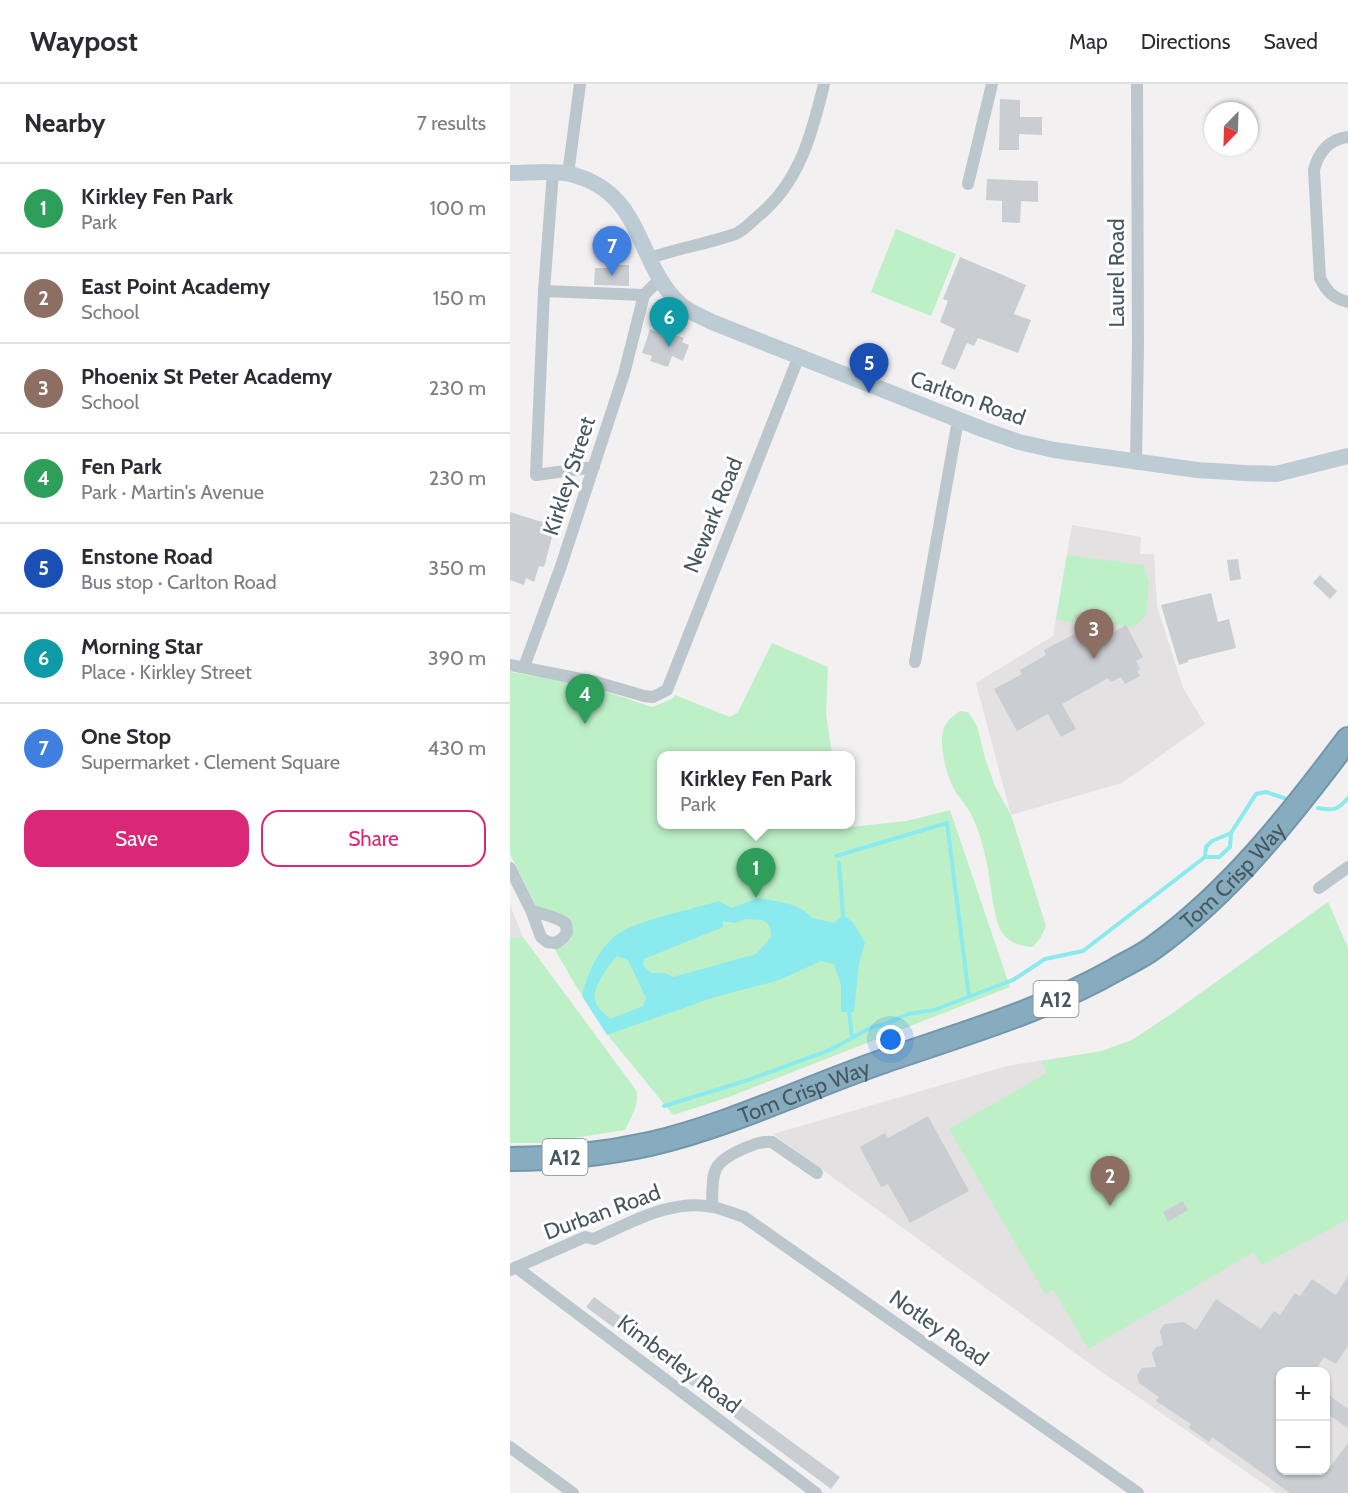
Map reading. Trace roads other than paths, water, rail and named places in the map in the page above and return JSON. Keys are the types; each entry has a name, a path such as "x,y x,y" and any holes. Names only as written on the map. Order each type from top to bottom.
{"highway":[{"name":"Tom Crisp Way","path":"510,1159 557,1159 640,1146 682,1135 995,1023 1081,989 1152,949 1206,904 1245,866 1303,798 1348,739"}],"street":[{"path":"580,84 561,173 544,291 536,475 594,467"},
{"path":"650,258 737,233 771,206 796,171 812,134 824,84"},
{"path":"968,184 992,84"},
{"name":"Laurel Road","path":"1136,461 1137,84"},
{"path":"1348,137 1326,146 1317,157 1314,171 1320,278 1326,290 1337,299 1348,303"},
{"name":"Carlton Road","path":"510,173 561,173 588,179 605,190 630,216 660,279 682,306 712,322 1002,437 1031,444 1197,470 1276,474 1348,456"},
{"path":"544,291 644,295 660,279"},
{"name":"Kirkley Street","path":"524,667 624,374 644,295"},
{"name":"Newark Road","path":"524,667 596,682 644,696 653,697 667,690 799,356"},
{"path":"915,662 958,420"},
{"path":"510,665 524,667"},
{"path":"1319,888 1348,867"},
{"path":"510,868 531,910"},
{"path":"712,1206 713,1180 718,1164 725,1156 764,1141 772,1142 817,1173"},
{"name":"Durban Road","path":"514,1269 585,1237 594,1239 653,1213 684,1206 712,1206"},
{"name":"Notley Road","path":"712,1206 744,1217 1138,1493"},
{"name":"Kimberley Road","path":"514,1269 816,1493"},
{"path":"510,1447 573,1493"}],"water":[{"path":"758,898 795,906 812,918 834,923 843,915 853,922 865,943 859,963 854,1012 841,1012 841,985 834,964 821,961 777,981 715,997 607,1035 582,996 595,962 611,939 638,924 719,901 732,908","holes":["746,919 763,920 770,926 771,937 756,954 673,977 665,973 651,973 643,965 644,959 723,927 723,921 735,923","617,956 628,960 646,998 643,1006 610,1019 597,1006 594,996 601,977"]}],"waterway":[{"path":"664,1106 745,1081 830,1050 872,1027 883,1025 908,1014 934,1010 1013,980 1045,959 1083,951 1205,857 1206,847 1212,841 1231,833 1256,794 1266,792 1284,798"},
{"path":"1318,808 1335,809 1348,798"},
{"path":"836,856 947,823 969,996"},
{"path":"1205,857 1219,857 1230,847 1231,833"},
{"path":"839,863 843,915"},
{"path":"849,1011 852,1037"}],"place":[{"name":"One Stop","path":"612,276"},
{"name":"Morning Star","path":"669,347"},
{"name":"Enstone Road","path":"869,393"},
{"name":"Phoenix St Peter Academy","path":"1094,659"},
{"name":"Fen Park","path":"585,724"},
{"name":"Kirkley Fen Park","path":"756,898"},
{"name":"East Point Academy","path":"1110,1206"}]}
